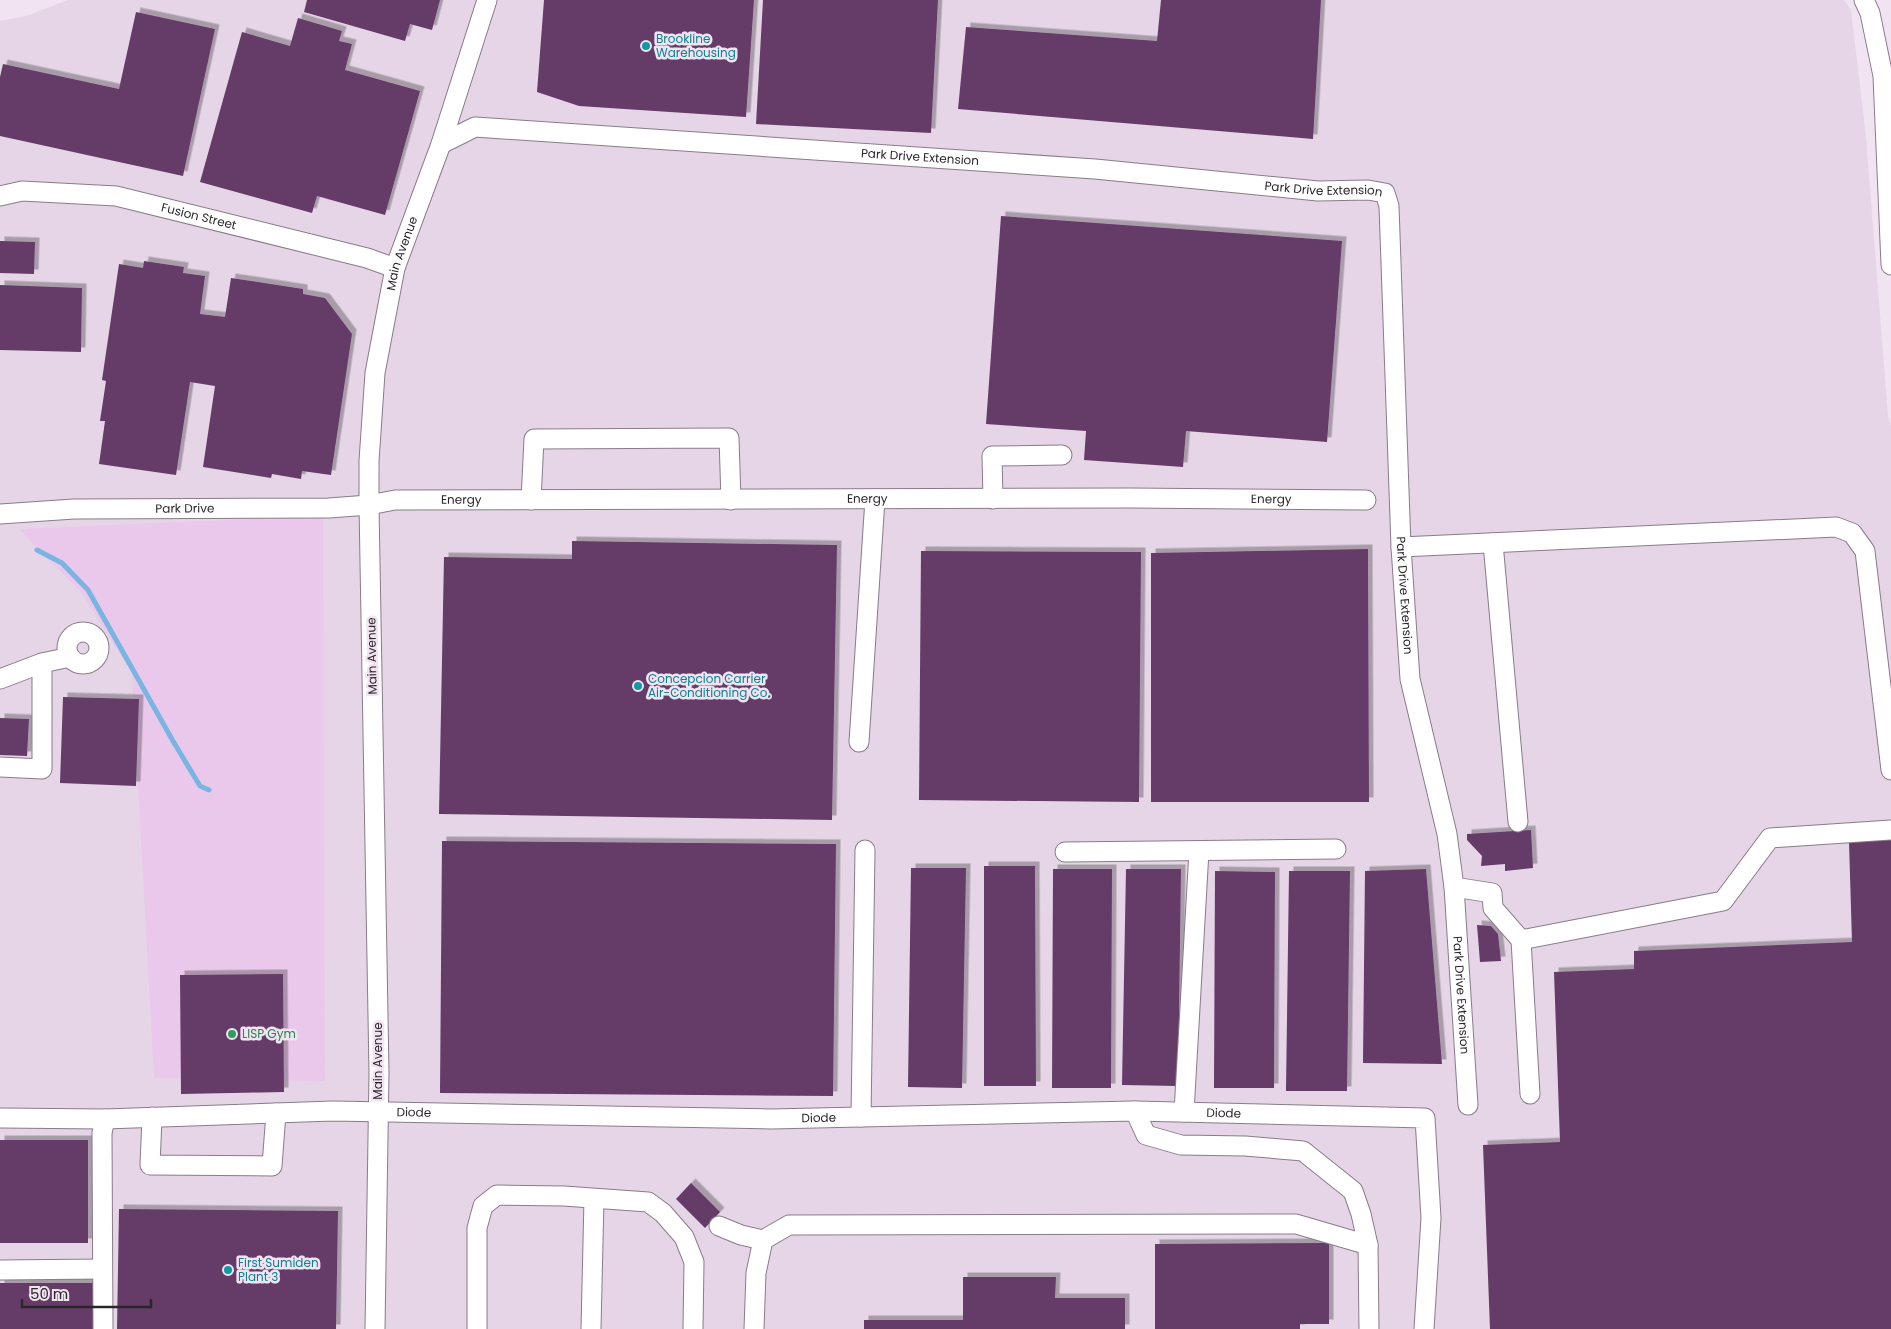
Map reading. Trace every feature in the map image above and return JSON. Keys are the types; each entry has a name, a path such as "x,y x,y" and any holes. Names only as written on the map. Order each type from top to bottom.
{"street":[{"name":"Main Avenue","path":"375,1329 378,1112 369,506 375,373 395,268 441,144 487,0"},
{"path":"1864,0 1870,14 1883,76 1891,265"},
{"name":"Park Drive Extension","path":"441,144 475,127 1095,169 1318,191 1368,190 1384,193 1389,206 1401,547 1410,679 1447,834 1454,888 1468,1105"},
{"name":"Fusion Street","path":"0,196 22,191 116,196 367,258 395,268"},
{"path":"530,500 534,439 729,438 731,500"},
{"path":"993,499 992,456 1062,455"},
{"name":"Energy","path":"369,506 395,500 1140,498 1366,500"},
{"path":"859,742 875,499"},
{"name":"Park Drive","path":"0,514 74,509 369,506"},
{"path":"1401,547 1836,528 1852,533 1864,551 1891,762"},
{"path":"1493,543 1518,822"},
{"path":"0,679 42,663 70,657"},
{"path":"0,767 42,769 42,663"},
{"path":"1521,940 1723,901 1770,838 1891,830"},
{"path":"1065,852 1336,849"},
{"path":"860,1117 865,850"},
{"path":"1184,1112 1198,851"},
{"path":"1454,888 1492,893 1493,908 1521,940 1530,1094"},
{"name":"Diode","path":"0,1118 104,1119 333,1110 771,1119 1135,1111 1425,1118 1431,1218 1424,1329"},
{"path":"1135,1111 1146,1136 1181,1145 1245,1146 1303,1151 1353,1190 1362,1214 1368,1245 1369,1329"},
{"path":"152,1117 150,1165 272,1166 276,1112"},
{"path":"103,1329 102,1133 104,1119"},
{"path":"476,1329 477,1228 482,1206 497,1195 564,1196 648,1202 663,1213 684,1237 694,1262 694,1329"},
{"path":"591,1329 594,1199"},
{"path":"719,1226 741,1235 763,1240 789,1225 1296,1224 1368,1245"},
{"path":"754,1329 756,1273 763,1240"},
{"path":"0,1270 102,1269"}],"shaded area":[{"path":"68,0 1844,0 1851,10 1866,137 1888,416 1891,426 1891,1329 0,1329 0,21 26,16"},
{"path":"323,516 325,1081 154,1078 132,674 81,592 19,529"}],"building":[{"path":"307,0 440,0 432,30 410,24 405,41 304,12"},
{"name":"Brookline Warehousing","path":"544,0 754,0 746,117 579,106 537,92"},
{"path":"763,0 938,0 931,133 756,124"},
{"path":"1161,0 1321,0 1313,139 958,109 966,27 1157,41"},
{"path":"136,12 215,29 183,176 0,136 0,77 3,64 119,89"},
{"path":"298,18 342,31 339,41 352,44 345,70 420,91 385,215 317,196 312,213 200,182 242,32 290,46"},
{"path":"1001,216 1342,241 1327,442 1186,431 1183,467 1084,460 1086,431 986,424"},
{"path":"0,241 35,242 34,274 0,273"},
{"path":"144,261 184,267 183,273 205,276 200,314 225,317 231,278 303,289 303,294 325,298 352,334 331,475 302,471 301,479 272,474 271,478 203,467 215,386 190,382 176,475 99,464 105,421 100,421 106,381 102,380 119,264 143,268"},
{"path":"0,285 82,288 81,352 0,350"},
{"name":"Concepcion Carrier Air-Conditioning Co.","path":"572,541 837,545 832,820 439,814 444,557 572,559"},
{"path":"1368,549 1369,802 1151,802 1151,553"},
{"path":"921,551 1141,552 1139,802 919,800"},
{"path":"63,697 139,699 136,786 60,783"},
{"path":"0,718 29,719 27,756 0,755"},
{"path":"1531,830 1533,868 1505,871 1505,864 1481,866 1482,856 1467,840 1467,834"},
{"path":"1891,840 1891,1329 1490,1329 1483,1145 1560,1142 1554,972 1634,969 1634,951 1852,942 1849,842"},
{"path":"442,841 836,844 833,1096 440,1093"},
{"path":"984,866 1035,866 1036,1086 984,1086"},
{"path":"911,868 966,868 962,1088 908,1087"},
{"path":"1053,869 1112,869 1111,1088 1052,1088"},
{"path":"1126,869 1181,869 1178,1086 1122,1085"},
{"path":"1426,869 1442,1064 1363,1063 1365,871"},
{"path":"1215,871 1275,872 1274,1088 1214,1088"},
{"path":"1289,871 1350,871 1347,1091 1286,1091"},
{"path":"1477,925 1491,926 1498,934 1501,961 1480,962"},
{"name":"LISP Gym","path":"283,974 284,1092 181,1094 180,975"},
{"path":"0,1140 88,1140 88,1243 0,1243"},
{"path":"691,1183 720,1212 705,1228 676,1199"},
{"name":"First Sumiden Plant 3","path":"119,1209 338,1211 336,1329 117,1329"},
{"path":"1329,1243 1329,1324 1300,1324 1300,1329 1155,1329 1155,1244"},
{"path":"963,1277 1056,1277 1055,1298 1125,1298 1125,1329 864,1329 864,1320 963,1320"},
{"path":"0,1283 96,1283 96,1329 0,1329"}],"waterway":[{"path":"37,550 62,563 88,590 200,786 209,790"}],"place":[{"name":"Brookline Warehousing","path":"646,46"},
{"name":"Concepcion Carrier Air-Conditioning Co.","path":"638,686"},
{"name":"LISP Gym","path":"232,1034"},
{"name":"First Sumiden Plant 3","path":"228,1270"}]}
